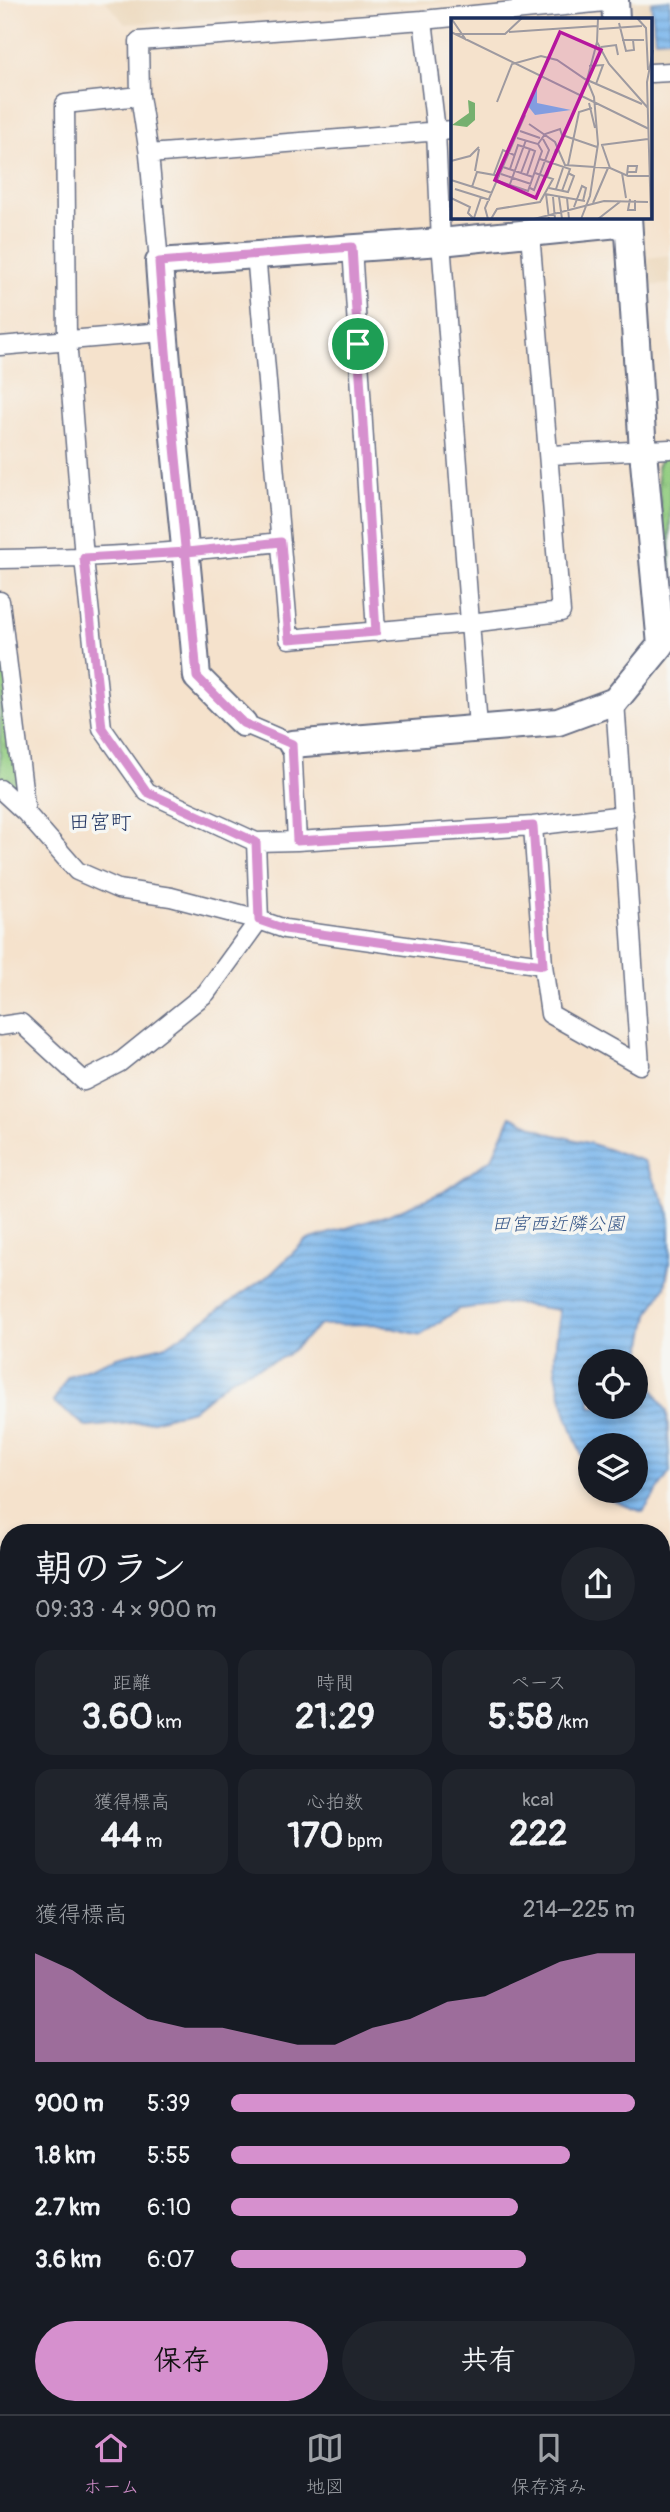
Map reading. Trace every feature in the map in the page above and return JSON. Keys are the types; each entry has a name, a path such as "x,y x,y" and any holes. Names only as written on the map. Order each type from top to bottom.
{"street":[{"path":"453,18 616,7"},
{"path":"159,262 256,253 441,242 628,220 643,451 665,620 661,645 615,701 558,722 292,744 243,723 197,677 187,552 163,331 149,154 140,96 139,41 451,18"},
{"path":"423,20 444,130 441,242 478,727"},
{"path":"652,73 670,72"},
{"path":"140,96 65,104 67,339 84,558 102,728 147,792 256,842 533,826 624,815"},
{"path":"149,154 444,130"},
{"path":"256,253 289,639 561,612 530,233"},
{"path":"352,247 376,632"},
{"path":"0,345 163,331"},
{"path":"550,456 670,449"},
{"path":"0,559 84,558 187,552 281,542"},
{"path":"0,601 26,813"},
{"path":"533,826 543,965 551,1014 640,1065 615,701"},
{"path":"292,744 297,841"},
{"path":"0,789 26,813 77,870 118,889 171,897 285,929 543,965"},
{"path":"0,1026 21,1023 84,1080 119,1063 206,993 259,920 256,842"}],"shaded area":[{"path":"105,0 466,0 125,24"},
{"path":"632,0 670,0 670,59 652,61 652,18 634,18"},
{"path":"670,255 670,284 648,286 648,258"}],"green space":[{"path":"670,453 670,589 667,587 657,467 663,454"},
{"path":"0,601 26,813 0,789"}],"water":[{"path":"670,0 670,38 655,39 651,2"},
{"name":"田宮西近隣公園","path":"511,1116 547,1133 644,1161 668,1208 670,1258 665,1287 649,1314 642,1349 578,1349 578,1419 648,1419 648,1380 667,1412 670,1472 643,1512 618,1503 648,1503 648,1433 578,1433 578,1443 556,1372 559,1310 512,1303 459,1309 421,1335 374,1324 320,1325 286,1356 233,1377 192,1410 153,1421 87,1427 53,1402 68,1376 117,1357 168,1345 272,1273 305,1241 388,1215 443,1192 492,1158"}],"district":[{"name":"田宮町","path":"100,822"}],"route":[{"path":"358,344 352,247 159,262 163,331 187,552 197,677 243,723 292,744 297,841 533,826 543,965 285,929 259,920 256,842 147,792 102,728 84,558 187,552 281,542 289,639 376,632 358,344"}]}
